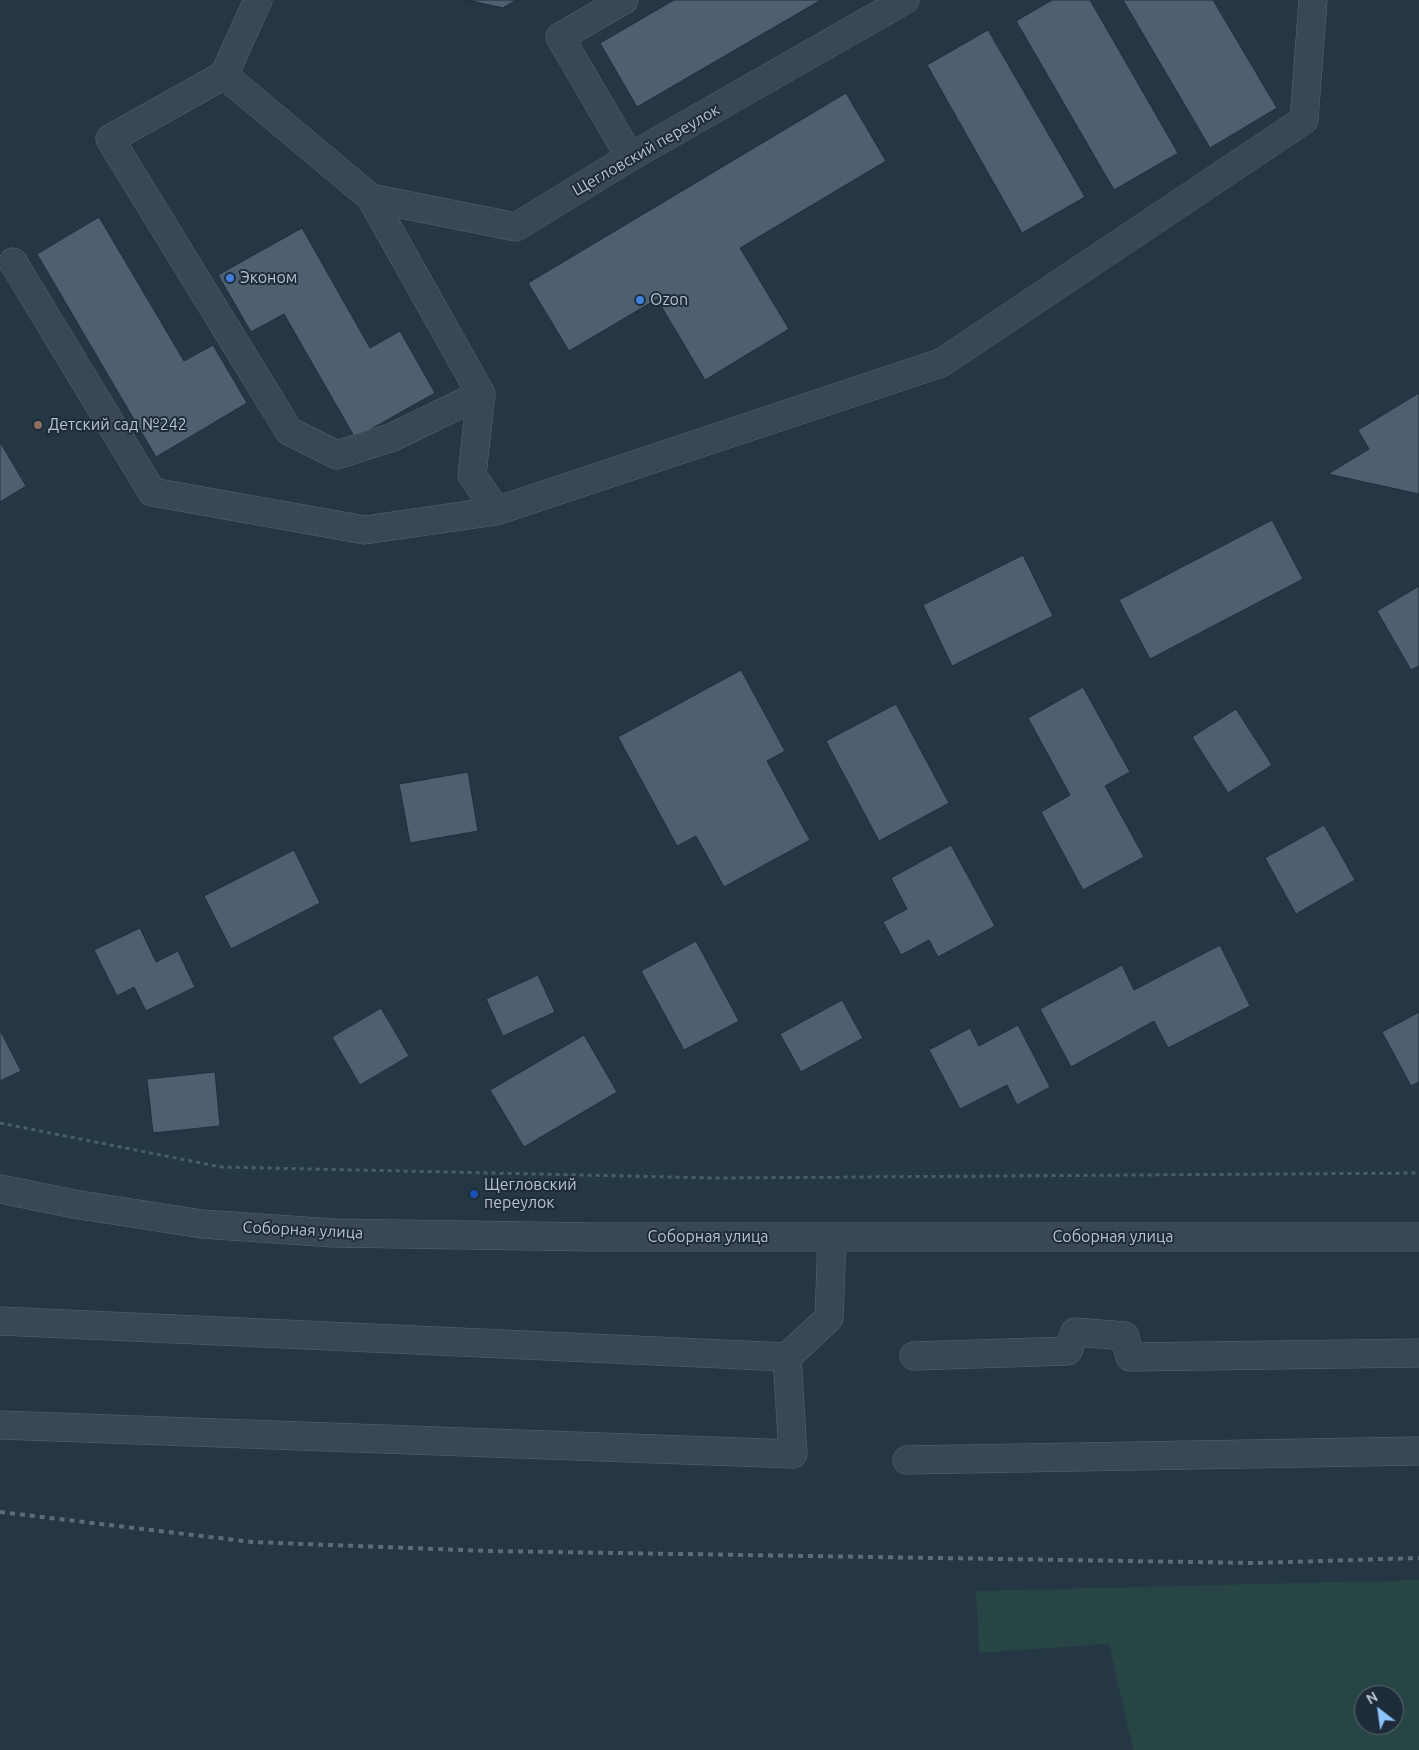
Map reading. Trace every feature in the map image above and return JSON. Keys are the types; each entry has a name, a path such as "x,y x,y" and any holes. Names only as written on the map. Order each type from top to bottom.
{"street":[{"path":"258,0 224,75 110,139 289,431 337,455 393,437 481,394"},
{"path":"624,0 560,38 630,158"},
{"name":"Щегловский переулок","path":"370,198 516,227 630,158 904,0"},
{"path":"12,262 152,492 365,530 496,511 942,363 1304,120 1313,0"},
{"path":"224,75 370,198 481,394 472,475 496,511"},
{"name":"Соборная улица","path":"0,1189 74,1204 202,1224 333,1233 470,1236 1419,1237"},
{"path":"0,1321 788,1358 829,1318 832,1236"},
{"path":"914,1356 1068,1351 1075,1332 1125,1336 1130,1357 1419,1353"},
{"path":"0,1425 793,1454 788,1358"},
{"path":"907,1460 1419,1451"}],"path":[{"path":"0,1123 221,1167 717,1178 1419,1173"}],"green space":[{"path":"1419,1580 1419,1750 1133,1750 1109,1644 979,1653 976,1591"}],"building":[{"path":"467,0 516,0 503,8"},
{"path":"674,0 821,0 637,107 600,43"},
{"path":"1052,0 1090,0 1178,153 1114,190 1016,21"},
{"path":"1123,0 1213,0 1277,108 1210,148"},
{"path":"988,30 1085,197 1022,233 927,65"},
{"path":"846,93 886,161 740,248 789,329 705,380 657,299 569,351 528,283"},
{"path":"99,217 184,361 213,345 247,403 156,457 37,254"},
{"path":"302,228 370,348 400,331 435,393 355,438 284,314 251,332 218,275"},
{"path":"1419,393 1419,494 1328,474 1369,449 1358,430"},
{"path":"0,442 26,486 0,502"},
{"path":"1272,520 1303,579 1150,659 1119,600"},
{"path":"1023,555 1053,616 952,666 923,605"},
{"path":"1419,586 1419,666 1411,670 1377,611"},
{"path":"741,670 785,751 767,761 810,840 724,887 696,836 677,846 618,737"},
{"path":"1083,687 1130,772 1105,786 1144,857 1083,890 1041,812 1070,795 1028,718"},
{"path":"896,704 949,803 879,841 826,741"},
{"path":"1236,709 1272,765 1228,793 1192,737"},
{"path":"468,772 478,831 410,843 399,784"},
{"path":"1324,825 1355,880 1296,914 1265,858"},
{"path":"951,845 995,926 938,957 929,940 901,955 883,922 907,909 891,878"},
{"path":"294,850 320,903 231,949 204,896"},
{"path":"140,928 156,962 178,951 195,987 146,1011 134,987 117,996 94,950"},
{"path":"696,941 739,1021 684,1050 641,971"},
{"path":"1220,945 1250,1006 1168,1048 1154,1021 1071,1067 1040,1009 1122,965 1134,990"},
{"path":"538,975 555,1012 503,1036 486,999"},
{"path":"842,1000 863,1038 801,1072 780,1034"},
{"path":"381,1008 409,1056 360,1085 332,1037"},
{"path":"1419,1012 1419,1082 1411,1086 1382,1032"},
{"path":"1018,1025 1050,1087 1017,1105 1007,1085 960,1109 929,1050 970,1028 979,1046"},
{"path":"0,1030 21,1071 0,1081"},
{"path":"584,1035 617,1092 524,1147 490,1090"},
{"path":"215,1072 220,1126 153,1133 147,1079"}],"railway":[{"path":"0,1512 252,1542 489,1551 1255,1563 1419,1558"}],"place":[{"name":"Эконом","path":"230,278"},
{"name":"Ozon","path":"640,300"},
{"name":"Детский сад №242","path":"38,425"},
{"name":"Щегловский переулок","path":"474,1194"}]}
